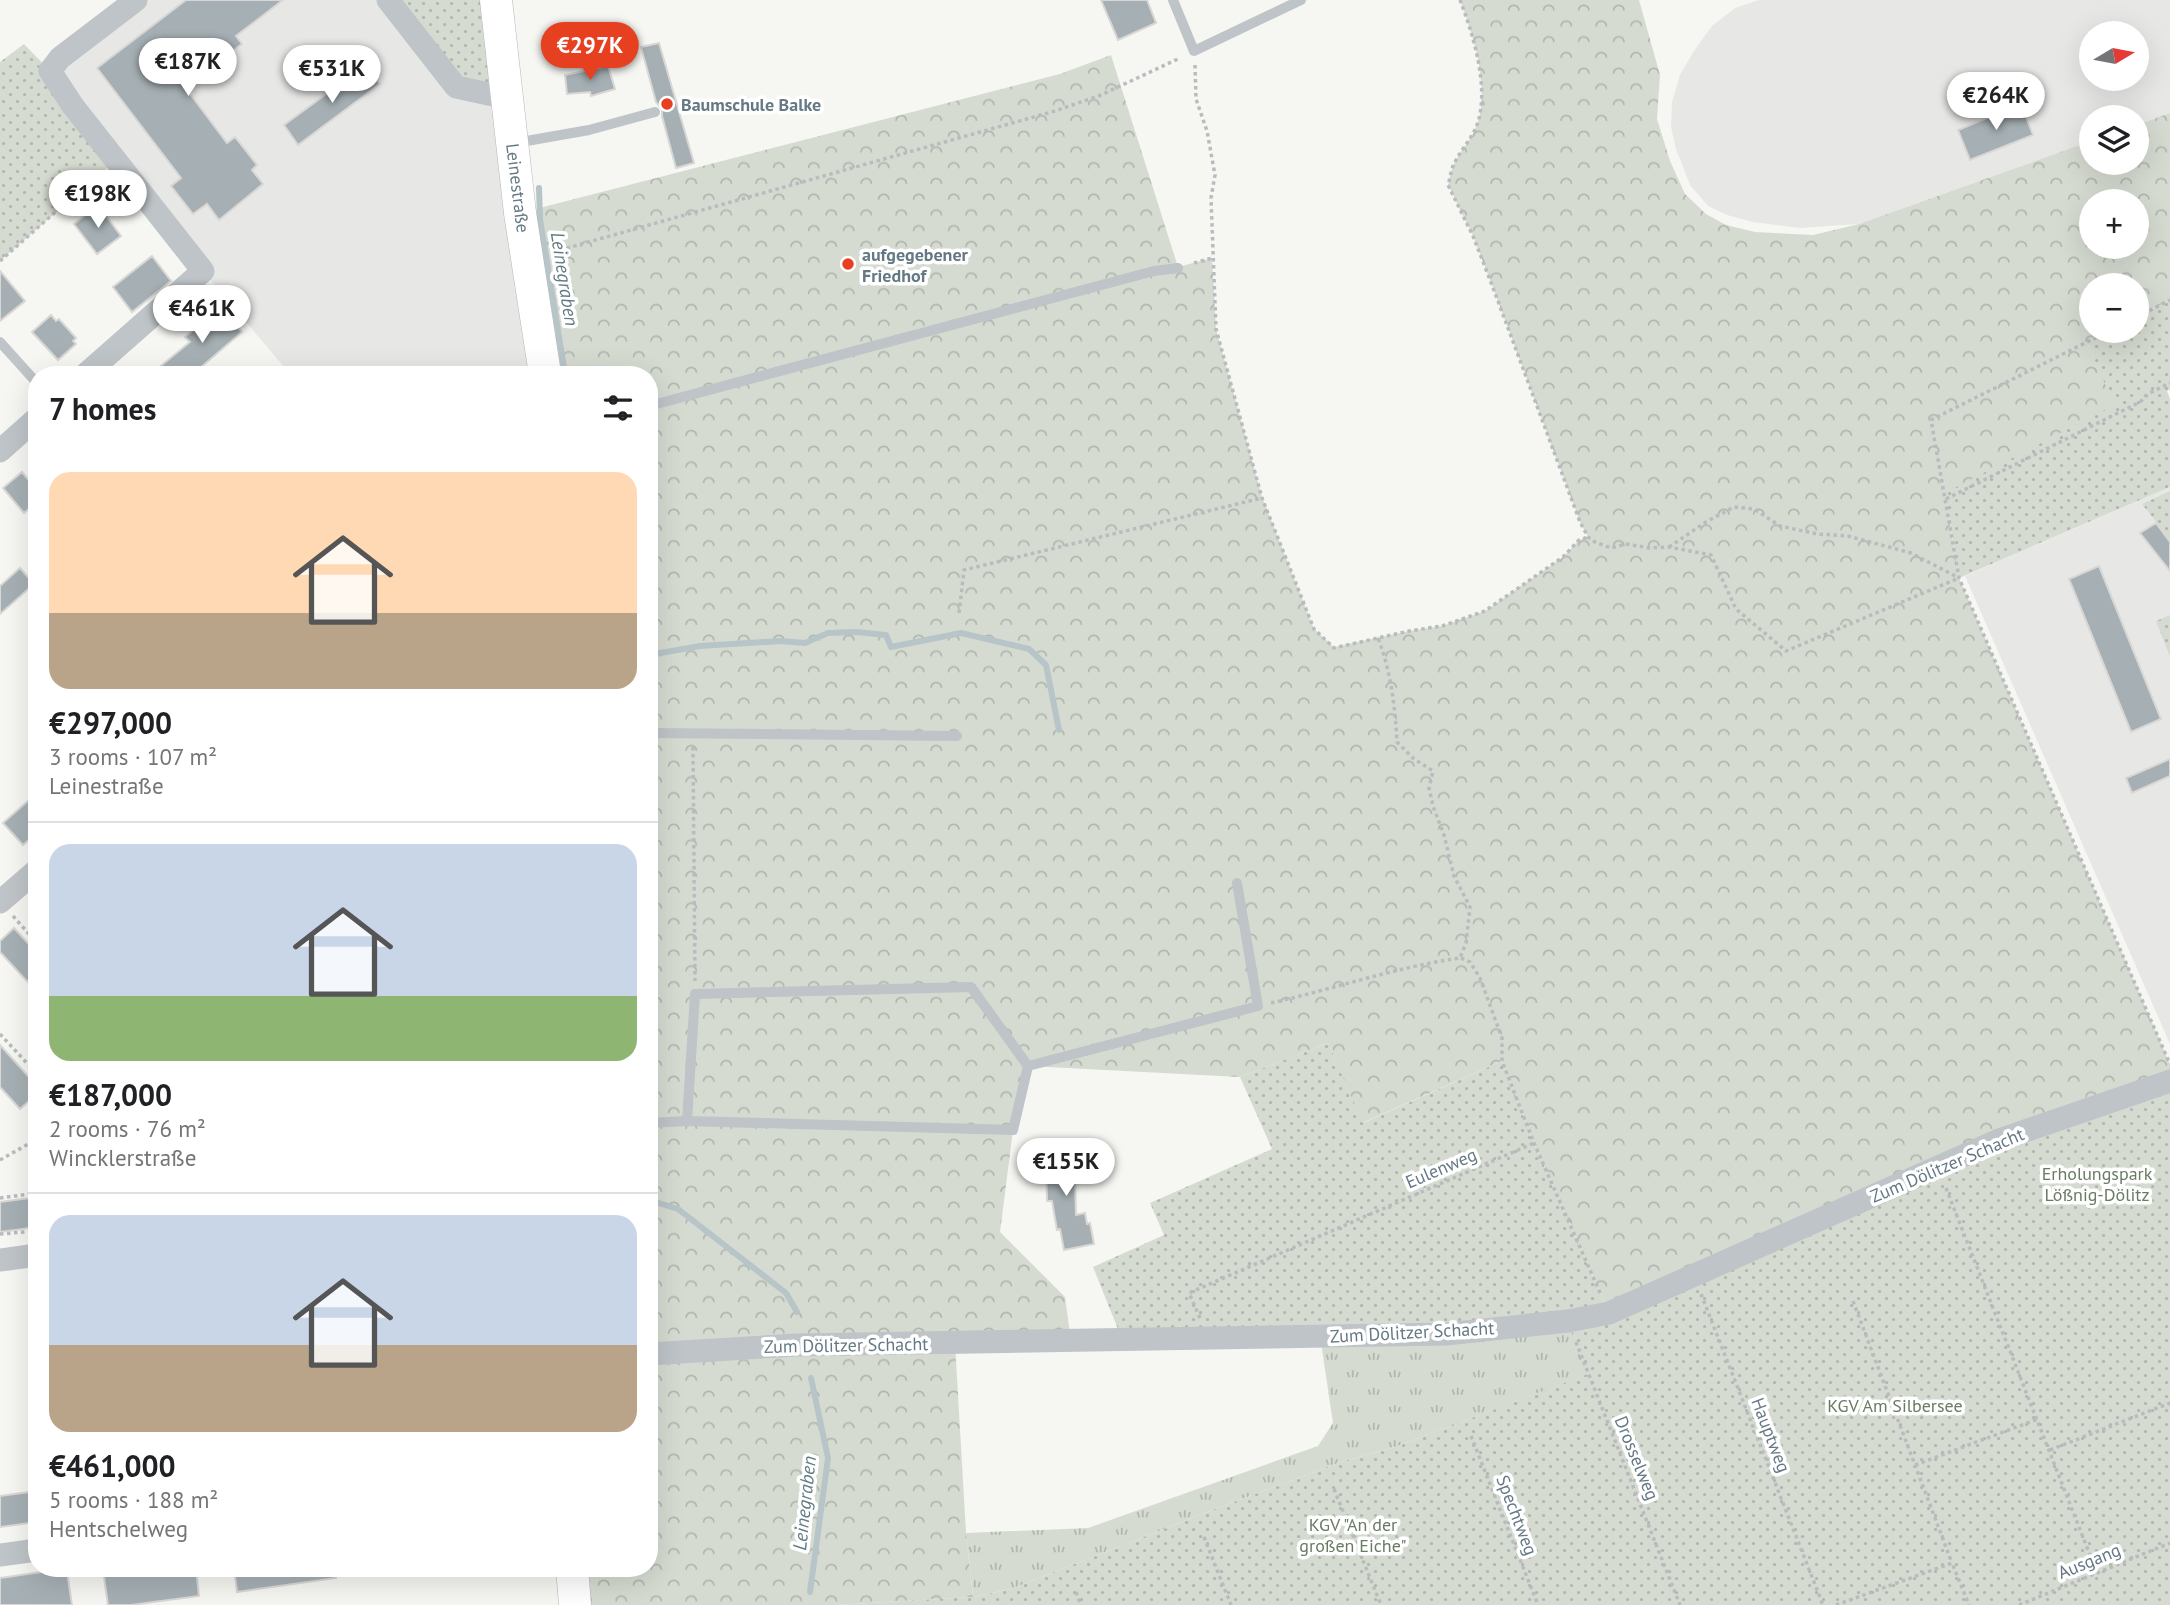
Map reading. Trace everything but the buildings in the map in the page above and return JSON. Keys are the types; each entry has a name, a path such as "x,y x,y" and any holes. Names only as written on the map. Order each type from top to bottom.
{"main road":[{"name":"Leinestraße","path":"496,0 512,143 544,366"},
{"path":"573,1577 575,1605"}],"street":[{"path":"95,366 203,271 82,117 50,71 60,58 136,0"},
{"path":"388,0 456,86 507,98"},
{"path":"0,451 28,426"},
{"path":"0,902 28,878"},
{"name":"Zum Dölitzer Schacht","path":"658,1353 809,1345 1446,1334 1568,1321 1609,1313 1999,1140 2170,1081"},
{"path":"0,1260 28,1256"},
{"path":"0,1555 28,1551"}],"lane":[{"path":"1173,0 1194,51 1301,0"},
{"path":"512,143 589,130 655,112"},
{"path":"658,405 1154,271 1178,268"},
{"path":"0,342 28,373"},
{"path":"658,733 957,736"},
{"path":"1028,1066 1258,1006 1237,883"},
{"path":"658,1123 687,1121 1013,1130 1028,1066 971,987 695,994 687,1121"}],"path":[{"path":"1460,0 1477,56 1481,98 1478,121 1470,140 1453,165 1448,185 1473,236 1539,417 1588,537 1611,548 1626,544 1650,548 1670,547 1711,555 1736,608 1786,651 1959,578"},
{"path":"554,252 1055,111 1101,95 1194,51 1196,99 1207,131 1215,175 1211,198 1216,329 1262,498 1314,629 1334,648 1442,626 1485,611 1563,556 1579,540 1588,537"},
{"path":"0,261 96,176"},
{"path":"2149,311 2170,300"},
{"path":"2085,343 1931,420 1959,578 2170,1064"},
{"path":"1946,499 2140,402 2148,394 2170,383"},
{"path":"959,613 964,570 1262,498"},
{"path":"1670,547 1706,522 1734,507 1754,509 1780,526 1817,534 1848,536 1911,552 1959,578"},
{"path":"1378,638 1387,663 1397,742 1414,759 1433,771 1429,788 1433,806 1444,835 1454,876 1470,907 1466,943 1460,958"},
{"path":"693,734 695,994"},
{"path":"0,902 28,933"},
{"path":"1258,1006 1319,993 1424,963 1460,958 1470,962 1496,1016 1502,1038 1502,1061 1534,1143 1609,1313"},
{"path":"0,1034 28,1064"},
{"name":"Eulenweg","path":"1189,1293 1534,1143"},
{"path":"0,1160 28,1144"},
{"path":"1938,1167 2097,1573"},
{"path":"0,1198 28,1194"},
{"path":"0,1234 28,1232"},
{"name":"Hauptweg","path":"1693,1276 1823,1605"},
{"path":"1853,1301 1969,1605"},
{"name":"Drosselweg","path":"1568,1321 1680,1605"},
{"path":"2050,1450 2169,1404 2170,1412"},
{"path":"1915,1465 2038,1419"},
{"name":"Spechtweg","path":"1471,1436 1538,1605"},
{"path":"1334,1489 1381,1605"},
{"path":"1204,1537 1231,1605"},
{"name":"Ausgang","path":"2019,1605 2170,1543"},
{"path":"1836,1605 1952,1563"},
{"path":"1076,1592 1081,1605"}],"shaded area":[{"path":"136,0 388,0 507,98 544,366 283,366 203,271 73,106 60,58"},
{"path":"1759,0 2170,0 2170,113 2149,121 2149,105 2079,105 2079,145 1859,224 1800,228 1753,222 1727,215 1708,206 1690,185 1671,127 1672,102 1680,75 1712,26 1735,8"},
{"path":"2170,487 2170,1044 1965,576"}],"green space":[{"path":"393,0 496,0 507,98 456,87"},
{"name":"Erholungspark Lößnig-Dölitz","path":"1460,0 1639,0 1660,75 1657,119 1670,161 1685,194 1706,214 1726,225 1755,232 1813,235 1859,224 2079,145 2079,175 2149,175 2149,121 2170,113 2170,300 2149,311 2149,273 2079,273 2079,343 2087,343 2115,405 1945,494 1959,578 2170,1064 2170,1403 1609,1313 1534,1143 1502,1061 1362,1123 1328,1043 1240,1077 1028,1066 1013,1130 1000,1232 1065,1297 1071,1341 955,1343 966,1533 973,1597 834,1605 575,1605 573,1577 658,1577 658,366 544,366 520,213 1060,74 1111,55 1178,267 1212,258 1216,329 1262,497 1314,629 1334,647 1442,626 1485,611 1563,557 1579,540 1588,537 1580,522 1473,236 1448,185 1454,164 1478,122 1482,92 1478,60"},
{"path":"24,44 50,71 115,161 0,261 0,62"},
{"path":"2170,300 2170,389 2167,391 2170,399 2170,487 1959,578 1945,493 2114,405 2087,343 2149,343 2149,311"},
{"path":"2170,491 2170,540 2142,504"},
{"path":"2170,615 2170,657 2156,621"},
{"name":"KGV Am Silbersee","path":"1328,1043 1363,1123 1502,1061 1534,1143 1609,1313 2170,1081 2170,1605 834,1605 973,1597 1011,1589 1341,1462 1395,1447 1588,1374 1567,1321 1122,1339 1093,1267 1164,1235 1150,1203 1272,1149 1240,1077"},
{"path":"1568,1321 1589,1374 1395,1447 1341,1462 1011,1589 973,1597 966,1533 1088,1528 1318,1446 1333,1423 1320,1336"}],"waterway":[{"name":"Leinegraben","path":"539,188 540,219 564,366"},
{"path":"658,653 700,646 781,641 805,643 828,633 856,632 886,635 891,647 961,633 1029,649 1046,665 1059,730"},
{"name":"Leinegraben","path":"658,1203 678,1209 786,1293 797,1312"},
{"name":"Leinegraben","path":"810,1592 828,1458 811,1378"}],"place":[{"name":"Baumschule Balke","path":"667,104"},
{"name":"aufgegebener Friedhof","path":"848,264"}],"park label":[{"name":"KGV \"An der großen Eiche\"","path":"1353,1534"}]}
